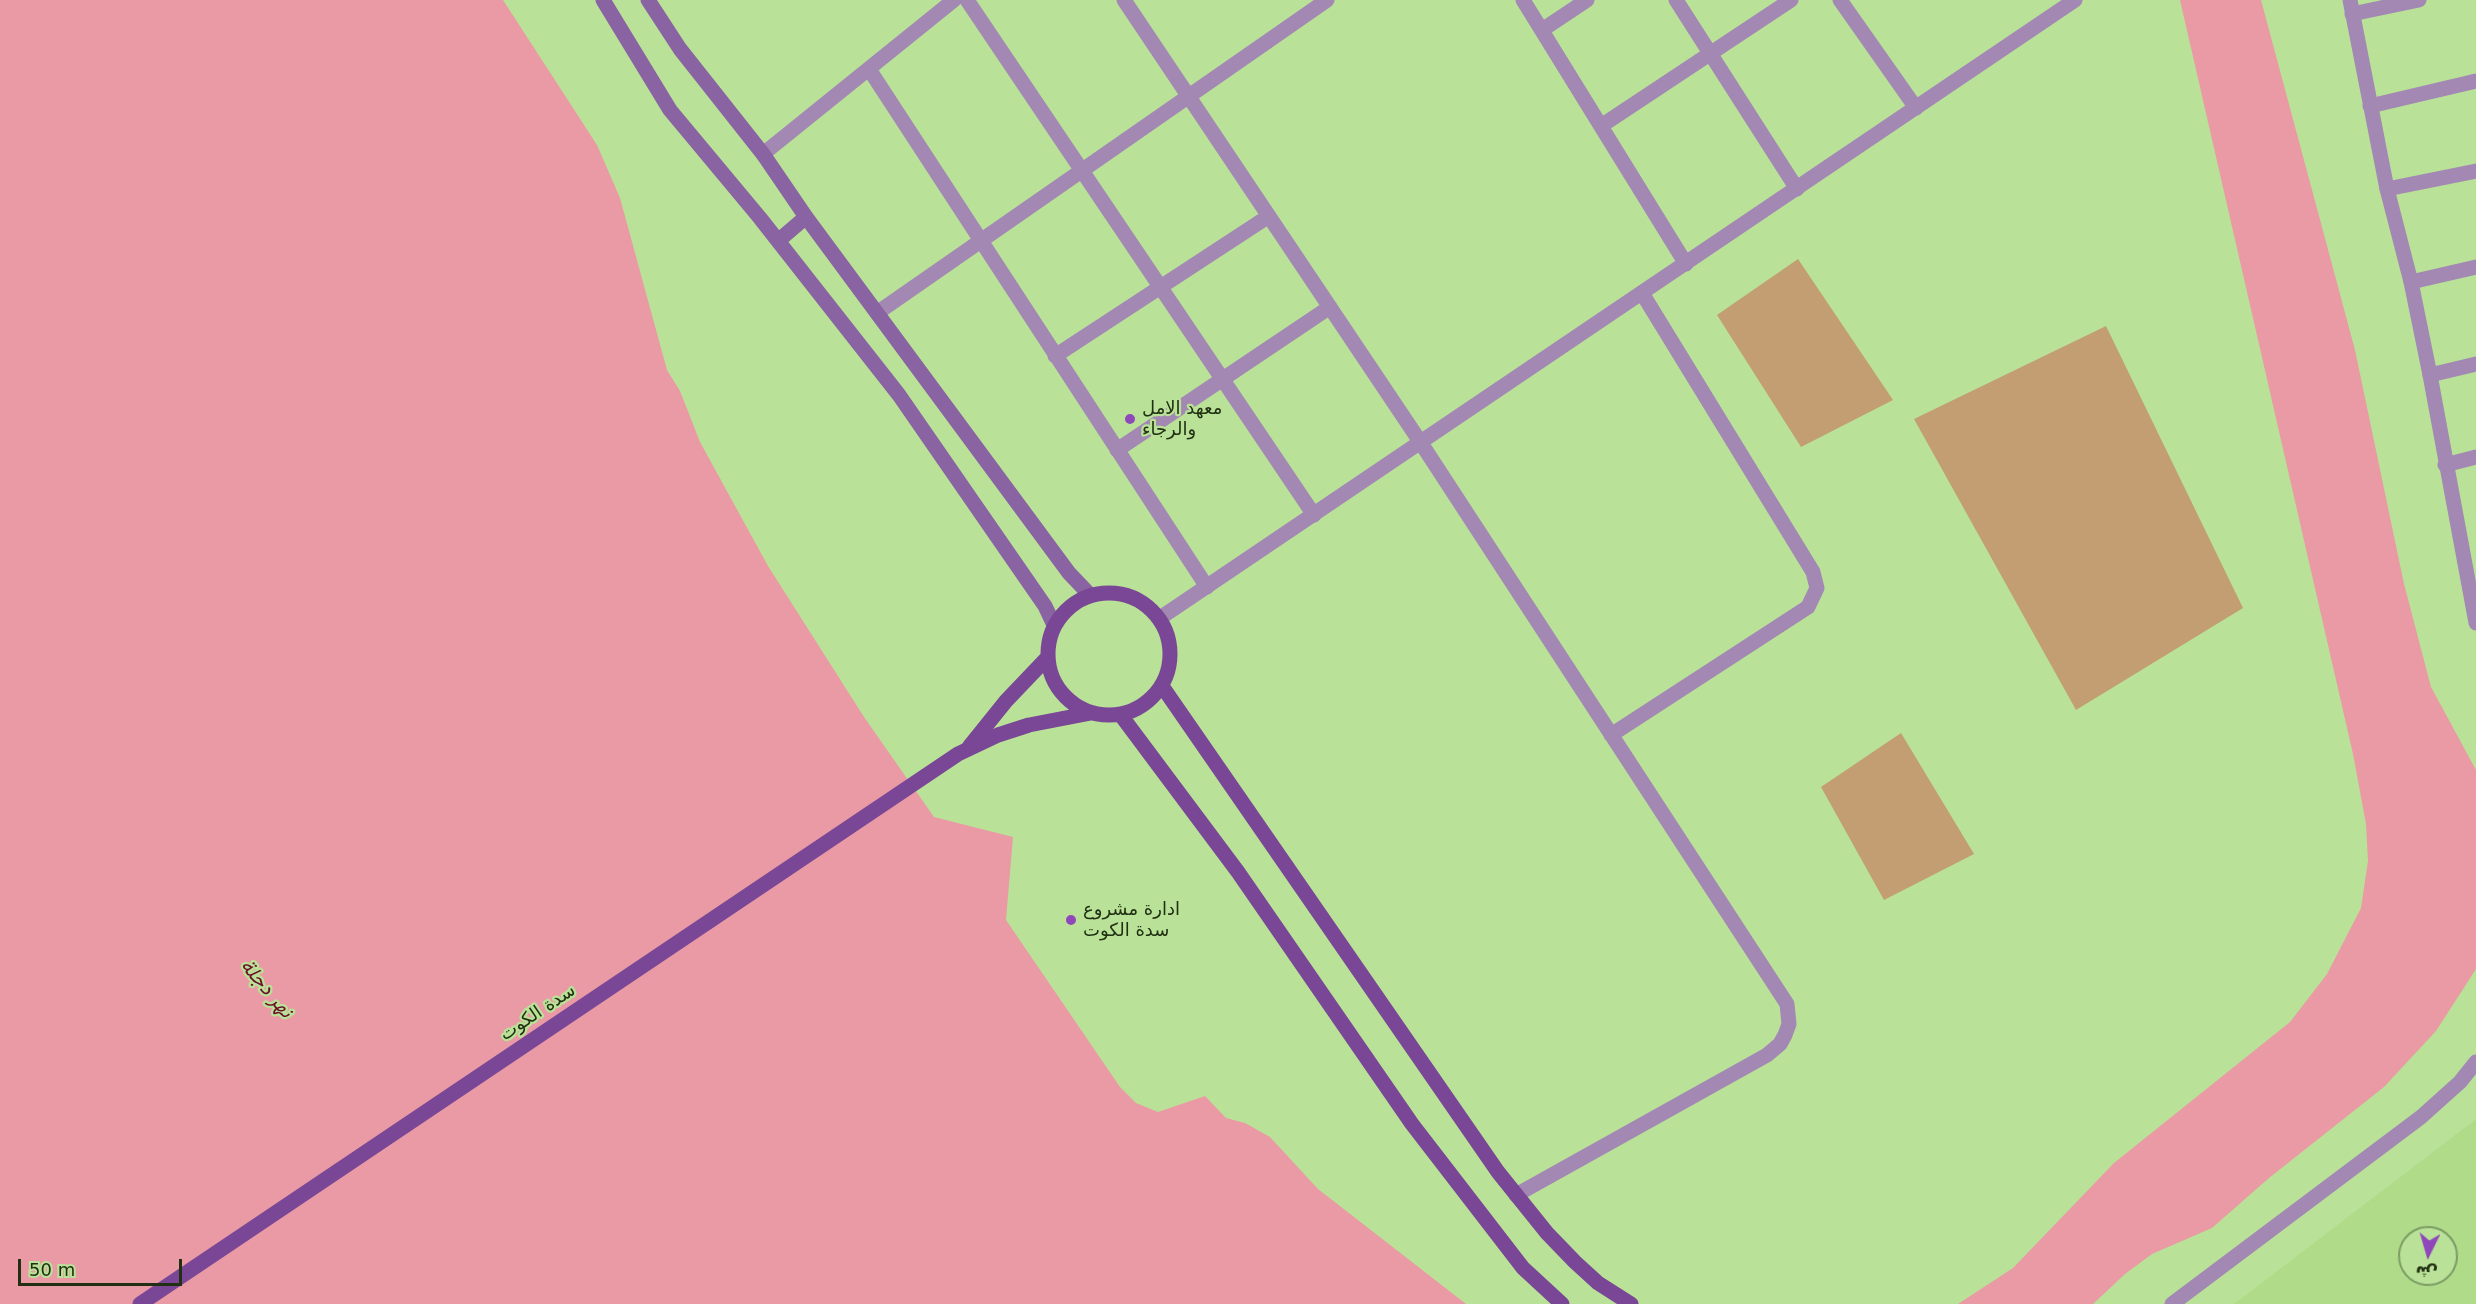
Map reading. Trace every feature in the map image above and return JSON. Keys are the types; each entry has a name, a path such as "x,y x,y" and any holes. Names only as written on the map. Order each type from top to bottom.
{"main road":[{"path":"603,0 670,110 778,241 899,395 1045,606 1054,625"},
{"path":"648,0 680,49 763,154 806,217 1069,573 1090,595"},
{"path":"778,241 806,217"},
{"path":"964,750 1029,725 1091,713 1120,714 1136,709 1151,699 1162,686 1168,670 1171,652 1168,634 1160,618 1146,604 1129,595 1109,592 1090,595 1069,607 1054,625 1047,658 1051,676 1061,692 1074,705 1091,713"},
{"path":"964,750 1047,658"},
{"path":"1162,686 1516,1195 1546,1233 1575,1262 1598,1283 1631,1304"},
{"path":"1120,714 1238,872 1419,1133 1523,1268 1562,1304"},
{"name":"سدة الكوت","path":"140,1304 964,750"}],"street":[{"path":"763,154 954,0"},
{"path":"967,0 1314,515"},
{"path":"1124,0 1421,443 1787,1004 1789,1024 1780,1044 1767,1055 1516,1195"},
{"path":"877,313 1327,0"},
{"path":"1523,0 1686,264"},
{"path":"1542,30 1587,0"},
{"path":"1676,0 1797,189"},
{"path":"1601,126 1791,0"},
{"path":"1840,0 1916,108"},
{"path":"1160,618 2075,0"},
{"path":"2419,0 2349,5 2387,189 2411,282 2445,465 2470,552 2476,623"},
{"path":"868,69 1207,587"},
{"path":"2370,106 2476,81"},
{"path":"2387,189 2476,171"},
{"path":"1055,356 1269,216"},
{"path":"2411,282 2476,267"},
{"path":"1611,735 1808,608 1817,588 1813,572 1642,293"},
{"path":"1117,450 1330,307"},
{"path":"2430,375 2476,364"},
{"path":"2445,465 2476,457"},
{"path":"2172,1304 2421,1117 2460,1082 2476,1062"}],"shaded area":[{"path":"1798,259 1893,400 1801,447 1717,315"},
{"path":"2106,326 2243,608 2076,710 1914,419"},
{"path":"1901,733 1974,854 1884,900 1821,787"},
{"path":"2476,1119 2476,1304 2234,1304"}],"water":[{"name":"نهر دجلة","path":"0,0 503,0 597,145 620,198 667,370 680,391 700,442 768,566 864,717 934,817 1013,837 1006,920 1120,1087 1136,1103 1158,1112 1205,1096 1226,1118 1245,1123 1270,1137 1318,1189 1466,1304 0,1304"},
{"path":"2180,0 2261,0 2355,350 2404,584 2431,687 2476,770 2476,969 2436,1031 2384,1087 2269,1178 2212,1228 2152,1254 2125,1274 2093,1304 1958,1304 2013,1268 2114,1163 2290,1022 2327,974 2361,908 2368,861 2366,824 2353,754"}],"place":[{"name":"معهد الامل والرجاء","path":"1130,419"},
{"name":"ادارة مشروع سدة الكوت","path":"1071,920"}]}
